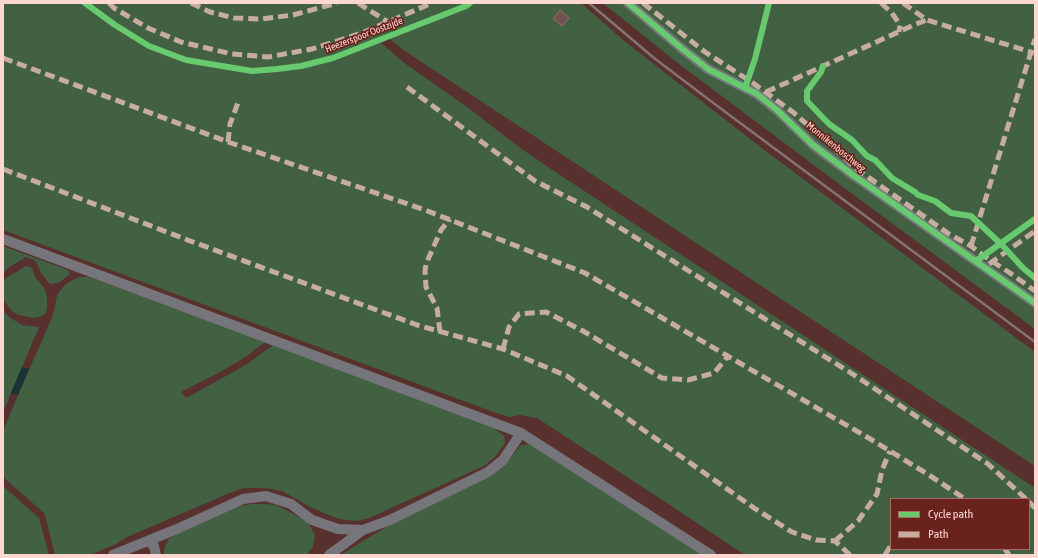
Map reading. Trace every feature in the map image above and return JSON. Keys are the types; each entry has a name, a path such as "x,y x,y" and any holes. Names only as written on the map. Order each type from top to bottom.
{"street":[{"name":"Monnikenboschweg","path":"628,3 708,69 757,94 777,110 813,145 853,175 1035,303"},
{"path":"3,239 521,433 711,555"},
{"path":"329,555 363,530 390,520 488,472 503,460 521,433"},
{"path":"113,555 177,529 243,499 266,496 291,504 312,520 338,529 363,530"},
{"path":"148,541 154,546 156,555"}],"green space":[{"path":"3,3 581,3 623,40 763,149 1035,352 1035,466 405,51 390,39 381,43 407,65 548,167 1035,488 1035,555 745,555 537,418 520,415 510,417 3,230"},
{"path":"603,3 1035,3 1035,329 679,64"},
{"path":"3,246 68,270 70,274 60,282 52,284 49,283 41,273 37,263 26,257 3,272"},
{"path":"27,266 32,268 35,277 44,288 47,296 47,309 45,314 40,317 33,318 19,315 13,312 3,300 3,282 6,278"},
{"path":"79,277 88,277 106,283 265,342 247,356 222,371 181,392 186,398 247,364 273,345 491,426 504,436 505,443 495,457 484,466 369,518 357,521 339,519 312,508 282,491 261,488 244,488 127,537 116,544 90,555 55,555 43,512 3,477 3,431 51,320 57,295 66,284"},
{"path":"3,310 9,317 22,325 39,327 3,412"},
{"path":"528,444 535,447 703,555 341,555 398,520 508,461 519,447"},
{"path":"3,486 39,518 49,555 3,555"},
{"path":"252,504 276,505 307,521 315,535 313,546 307,555 163,555 166,544 170,538 222,513 240,506"}],"water":[{"path":"22,367 29,369 18,395 11,393"}],"building":[{"path":"560,10 569,18 562,26 553,19"}],"railway":[{"path":"589,3 654,58 1035,342"}],"marked path":[{"path":"109,3 114,8 148,28 181,42 232,54 268,57 312,49 362,33 432,3"},
{"path":"191,3 210,12 234,18 261,19 293,15 337,3"},
{"path":"358,3 388,22"},
{"path":"643,3 705,52 753,83 794,113 858,170 949,234 971,246 1035,291"},
{"path":"881,3 892,13 900,25 899,32"},
{"path":"903,3 927,20 1034,53"},
{"path":"766,92 927,20"},
{"path":"971,246 1035,39"},
{"path":"3,58 231,143 425,210 585,273 872,440 964,498"},
{"path":"407,87 535,181 587,207 851,373 988,464 1025,498"},
{"path":"228,142 230,124 239,100"},
{"path":"3,169 185,239 417,325 503,349 567,376 754,508 792,532 816,540 835,541 850,555"},
{"path":"440,332 437,308 426,287 425,271 426,264 441,230 450,219"},
{"path":"989,264 1035,231"},
{"path":"503,349 509,327 519,314 546,312 583,331 662,378 688,380 714,373 728,356"},
{"path":"835,541 858,521 877,494 882,470 890,451"},
{"path":"1030,503 1035,508"},
{"path":"885,555 890,547"},
{"path":"1006,550 1009,555"}],"cycle path":[{"name":"Heezerspoor Oostzijde","path":"85,3 115,25 149,46 186,60 252,71 301,66 333,58 466,6 470,3"},
{"path":"628,3 708,69 757,94 777,110 813,145 853,175 1035,303"},
{"path":"745,88 755,59 769,3"},
{"path":"823,66 821,72 807,91 807,101 829,124 852,140 867,156 875,160 892,178 918,195 935,201 951,213 971,216 1035,278"},
{"path":"976,261 1035,219"}]}
